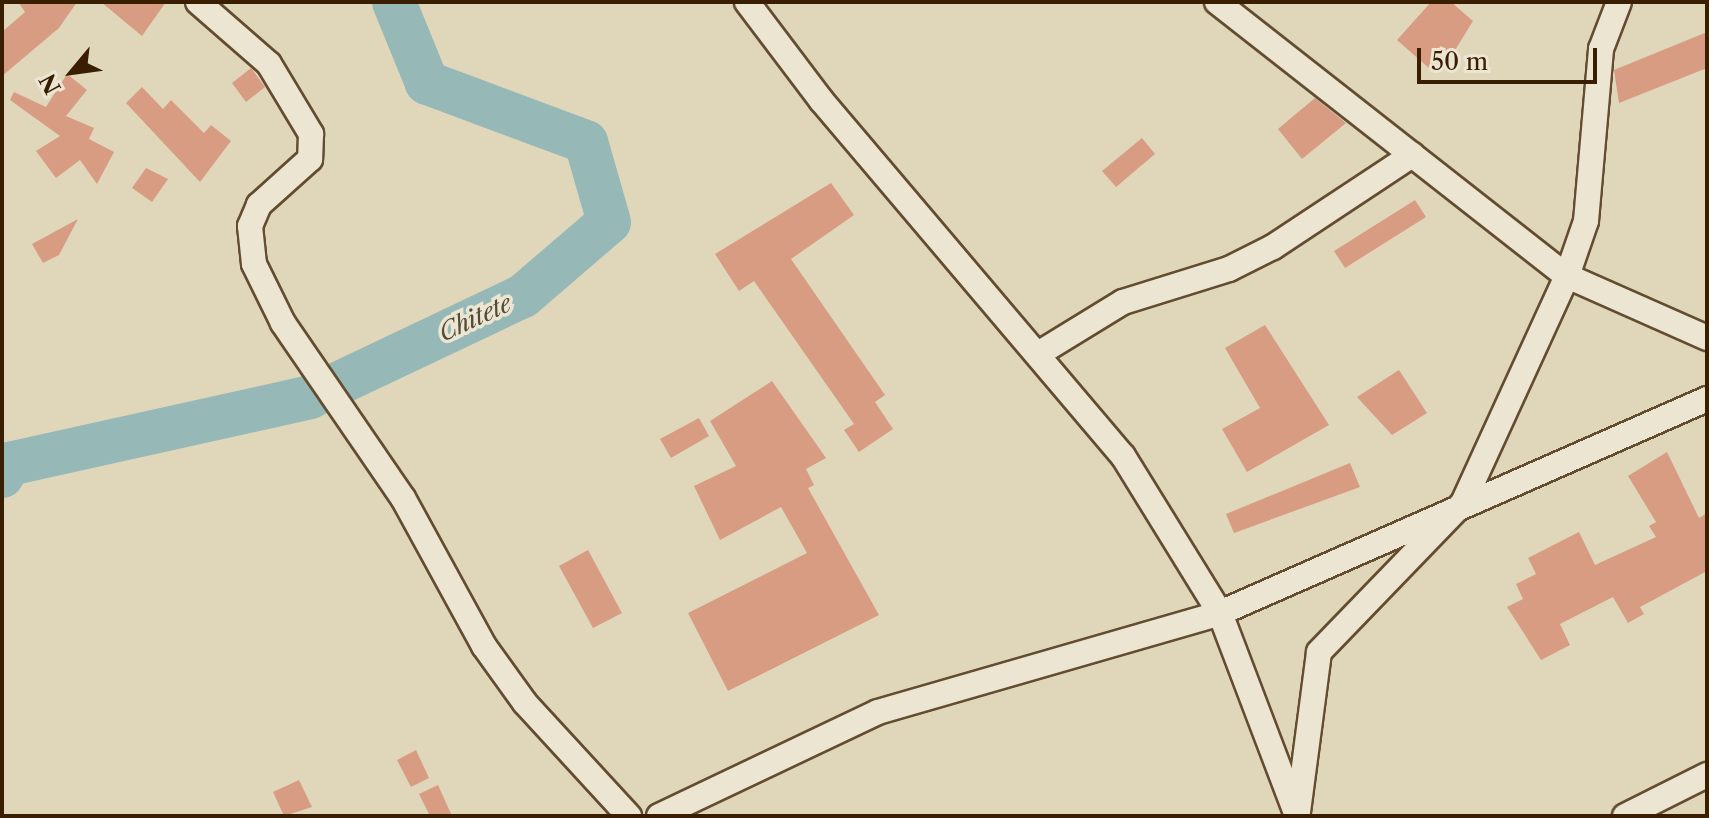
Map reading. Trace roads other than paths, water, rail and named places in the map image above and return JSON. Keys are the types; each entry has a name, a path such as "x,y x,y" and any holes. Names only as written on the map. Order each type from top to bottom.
{"street":[{"path":"198,2 269,64 311,134 310,159 259,205 250,226 254,264 283,323 403,498 484,646 525,703 629,816"},
{"path":"747,2 821,100 1123,456 1220,613 1297,816"},
{"path":"1217,2 1567,276 1707,338"},
{"path":"1297,816 1319,652 1463,503 1567,276 1586,221 1601,49 1619,2"},
{"path":"1038,354 1123,302 1229,269 1273,247 1412,155"},
{"path":"659,816 878,712 1220,613 1463,503 1707,399"},
{"path":"1625,816 1707,775"}],"waterway":[{"name":"Chitete","path":"2,476 9,464 310,397 523,296 609,222 586,142 427,83 394,2"}]}
